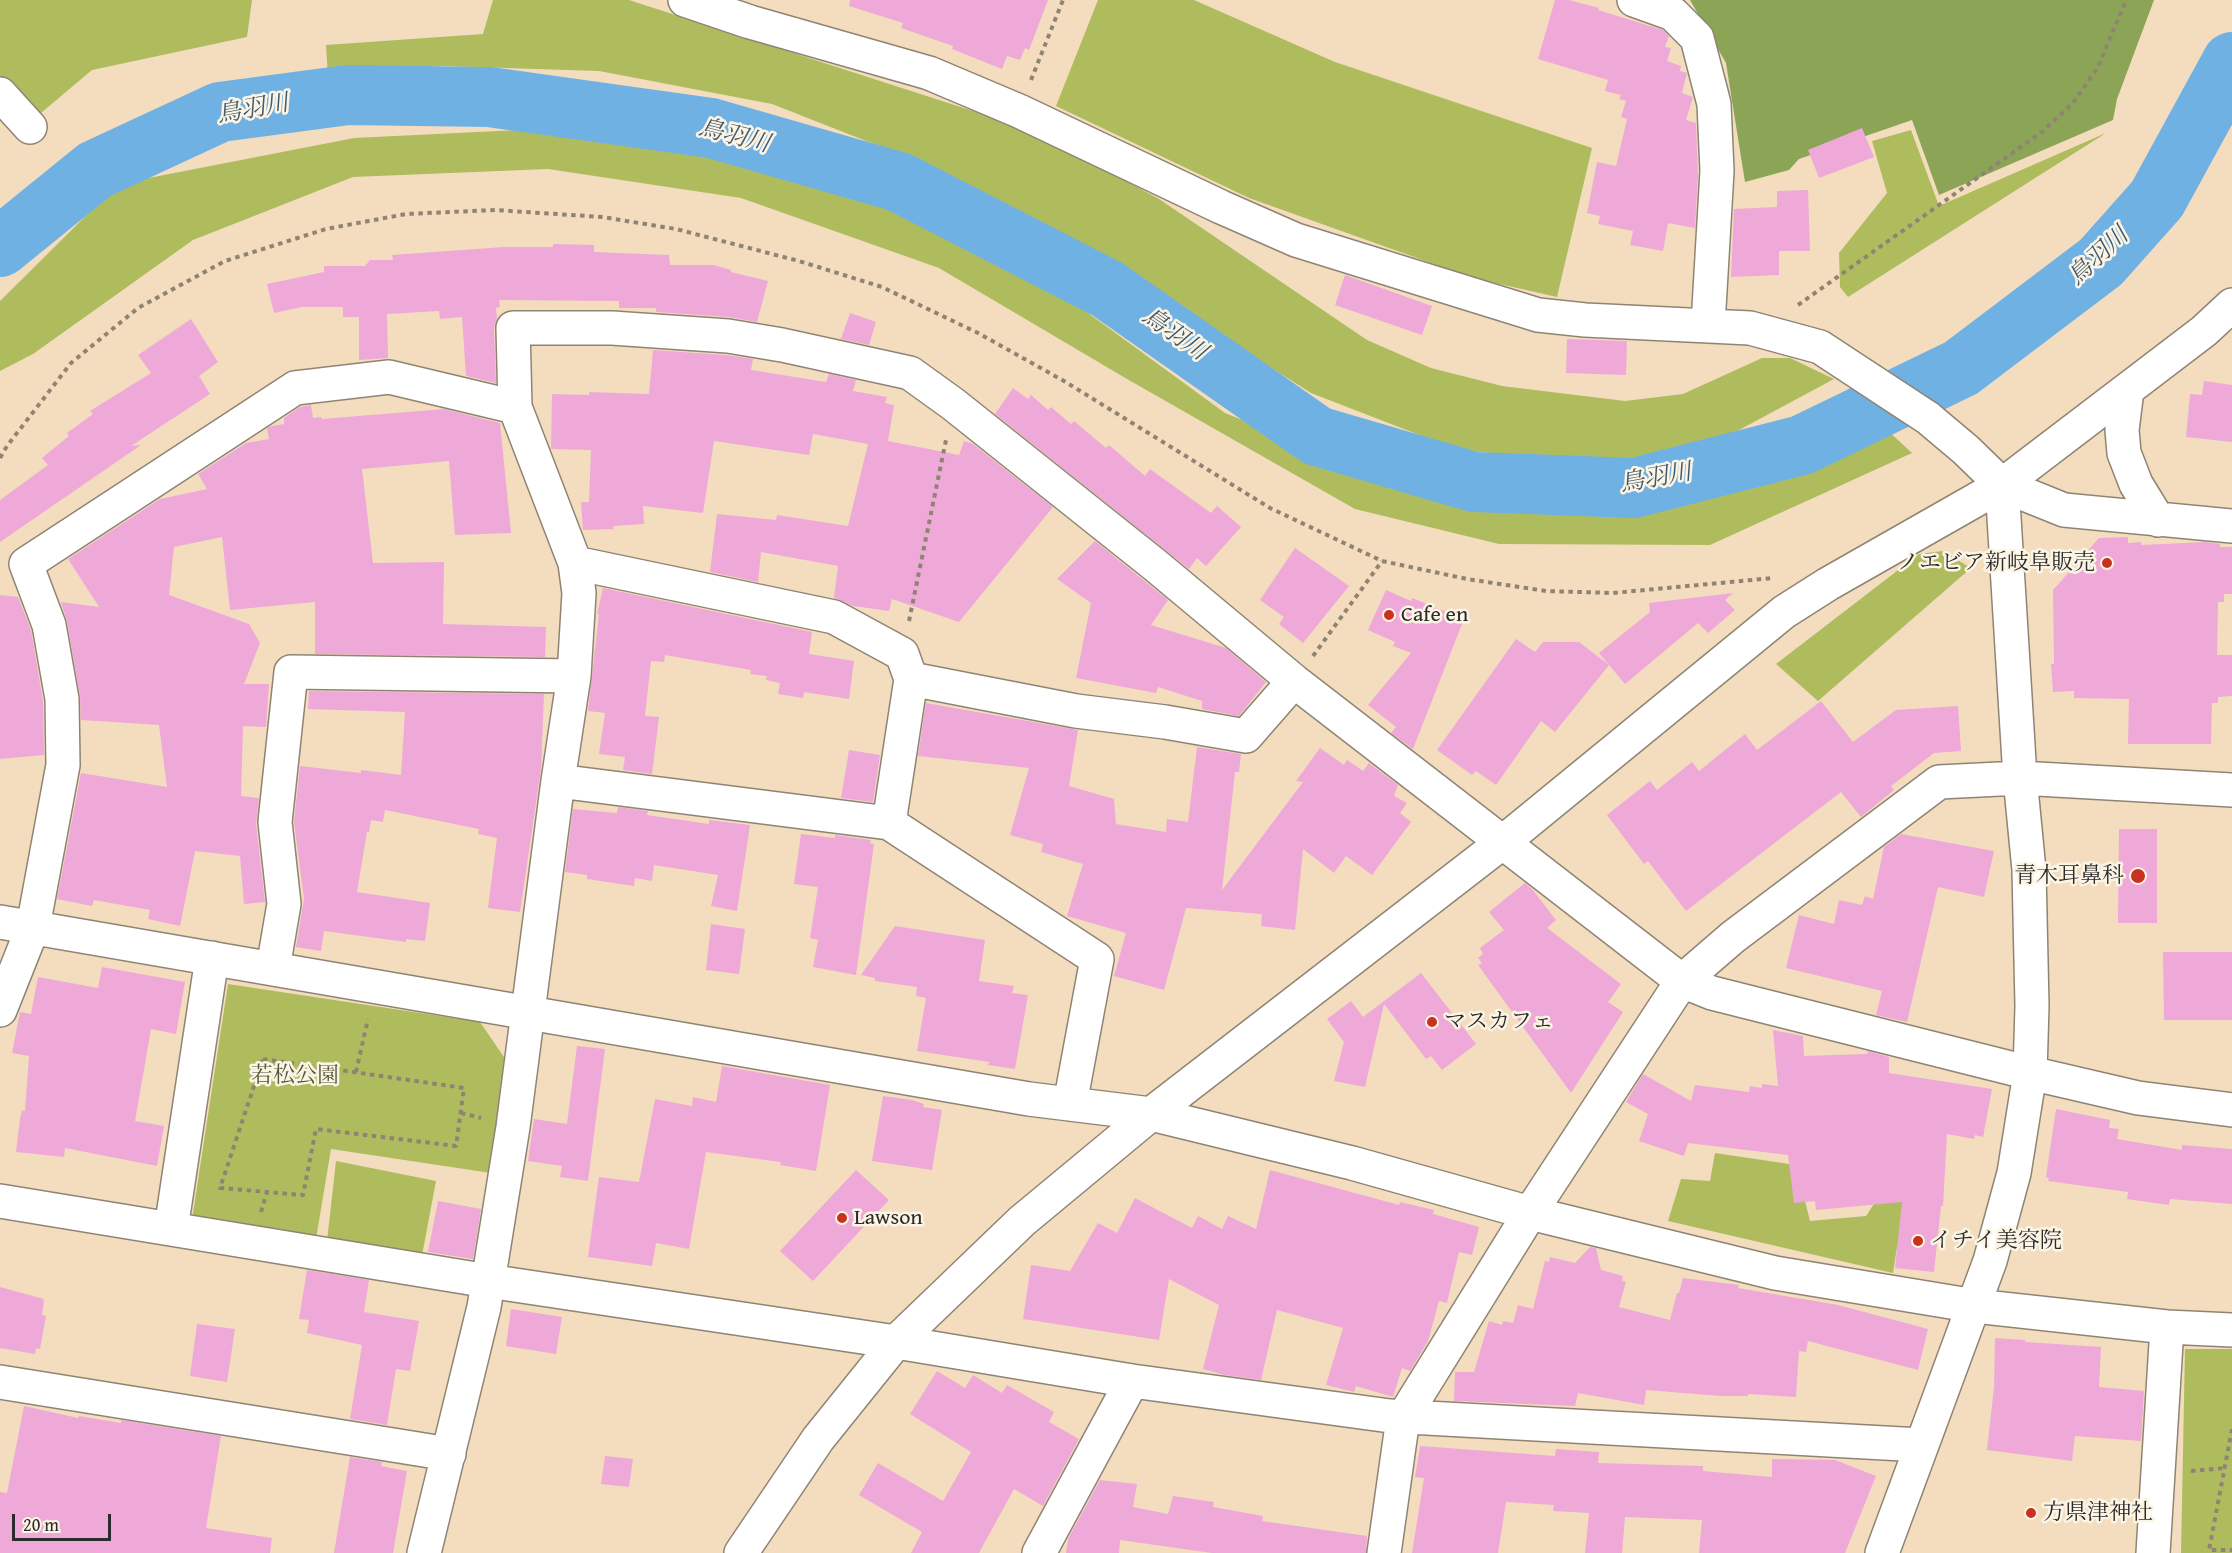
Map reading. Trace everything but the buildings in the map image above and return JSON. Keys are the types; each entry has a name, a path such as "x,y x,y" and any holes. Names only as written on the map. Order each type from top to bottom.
{"street":[{"path":"685,0 751,11 929,73 1019,111 1296,240 1538,315 1585,320 1750,328 1820,347 1928,418 2002,485 2064,510 2232,526"},
{"path":"1634,0 1674,14 1697,38 1714,104 1717,171 1708,325"},
{"path":"0,94 30,127"},
{"path":"741,1553 818,1438 896,1341 1022,1221 1151,1114 1503,842 1784,612 1828,584 2002,485 2204,331 2232,305"},
{"path":"424,1553 484,1307 513,1127 574,676 579,593 575,563 515,407 513,328 612,328 728,336 782,345 910,373 953,404 1155,565 1294,681 1682,981 1712,993 2030,1073 2138,1098 2232,1110"},
{"path":"0,1010 33,927 63,765 62,699 49,625 26,564 295,388 389,377 515,407"},
{"path":"2127,390 2122,430 2124,453 2136,484 2158,520"},
{"path":"1882,1553 1990,1261 2013,1173 2030,1073 2032,1006 2029,870 2020,778 2002,485"},
{"path":"575,563 834,618 906,667 1076,711 1165,722 1246,736 1294,681"},
{"path":"888,823 906,667"},
{"path":"273,968 284,904 275,822 291,672 574,676"},
{"path":"1384,1553 1403,1418 1530,1214 1682,981 1733,937 1939,782 2020,778 2232,790"},
{"path":"558,781 888,823 1097,959 1070,1104"},
{"path":"0,922 1029,1099 1151,1114 1352,1163 1530,1214 1776,1273 1975,1306 2167,1327 2232,1330"},
{"path":"171,1229 212,958"},
{"path":"0,1201 488,1281 896,1341 1132,1381 1403,1418 1922,1446"},
{"path":"2153,1553 2167,1327"},
{"path":"1039,1553 1132,1381"},
{"path":"0,1382 449,1454"}],"path":[{"path":"1019,111 1063,0"},
{"path":"1764,333 2042,132 2073,103 2098,68 2126,0"},
{"path":"906,667 953,404"},
{"path":"1294,681 1382,561"},
{"path":"356,1072 375,986"},
{"path":"264,1059 356,1072 464,1088 456,1146 316,1129 303,1195 220,1188 264,1059"},
{"path":"2232,1429 2210,1550 2232,1550"}],"green space":[{"path":"0,0 252,0 247,37 92,70 35,118 28,114 0,78"},
{"path":"493,0 629,0 1032,130 1159,199 1367,340 1431,368 1502,386 1625,401 1683,394 1762,358 1790,358 1834,379 1713,444 1611,464 1458,450 1311,393 1134,281 993,202 889,150 772,104 599,71 442,66 328,77 326,45 483,34"},
{"path":"1098,0 1194,0 1335,62 1592,148 1557,297 1473,278 1249,198 1056,106"},
{"path":"1690,0 2154,0 2117,99 2113,120 1939,195 1912,120 1799,159 1789,170 1745,182 1726,63"},
{"path":"580,127 782,159 1043,280 1225,413 1430,495 1615,515 1884,427 1912,453 1710,545 1499,544 1355,509 1127,379 939,268 741,198 548,169 353,177 193,240 33,354 0,371 0,301 118,184 354,138"},
{"path":"1911,130 1939,206 2106,133 1848,297 1840,287 1839,253 1887,193 1872,141"},
{"path":"1942,551 1971,568 1818,701 1776,664 1919,554"},
{"name":"若松公園","path":"228,984 480,1022 508,1063 491,1173 331,1149 315,1245 191,1226"},
{"path":"1715,1153 1796,1165 1810,1221 1866,1216 1879,1196 1913,1202 1906,1216 1897,1247 1893,1273 1668,1221 1681,1179 1710,1181"},
{"path":"336,1161 436,1181 421,1261 327,1241"},
{"path":"2185,1349 2232,1349 2232,1553 2181,1553"}],"waterway":[{"name":"鳥羽川","path":"0,247 95,170 220,112 348,95 489,97 711,128 899,182 1107,289 1317,436 1474,482 1634,488 1802,445 1961,368 2101,262 2157,199 2232,62"}],"place":[{"name":"ノエビア新岐阜販売","path":"2107,563"},
{"name":"Cafe en","path":"1389,615"},
{"name":"青木耳鼻科","path":"2138,876"},
{"name":"マスカフェ","path":"1432,1022"},
{"name":"Lawson","path":"842,1218"},
{"name":"イチイ美容院","path":"1918,1241"},
{"name":"方県津神社","path":"2031,1513"}]}
